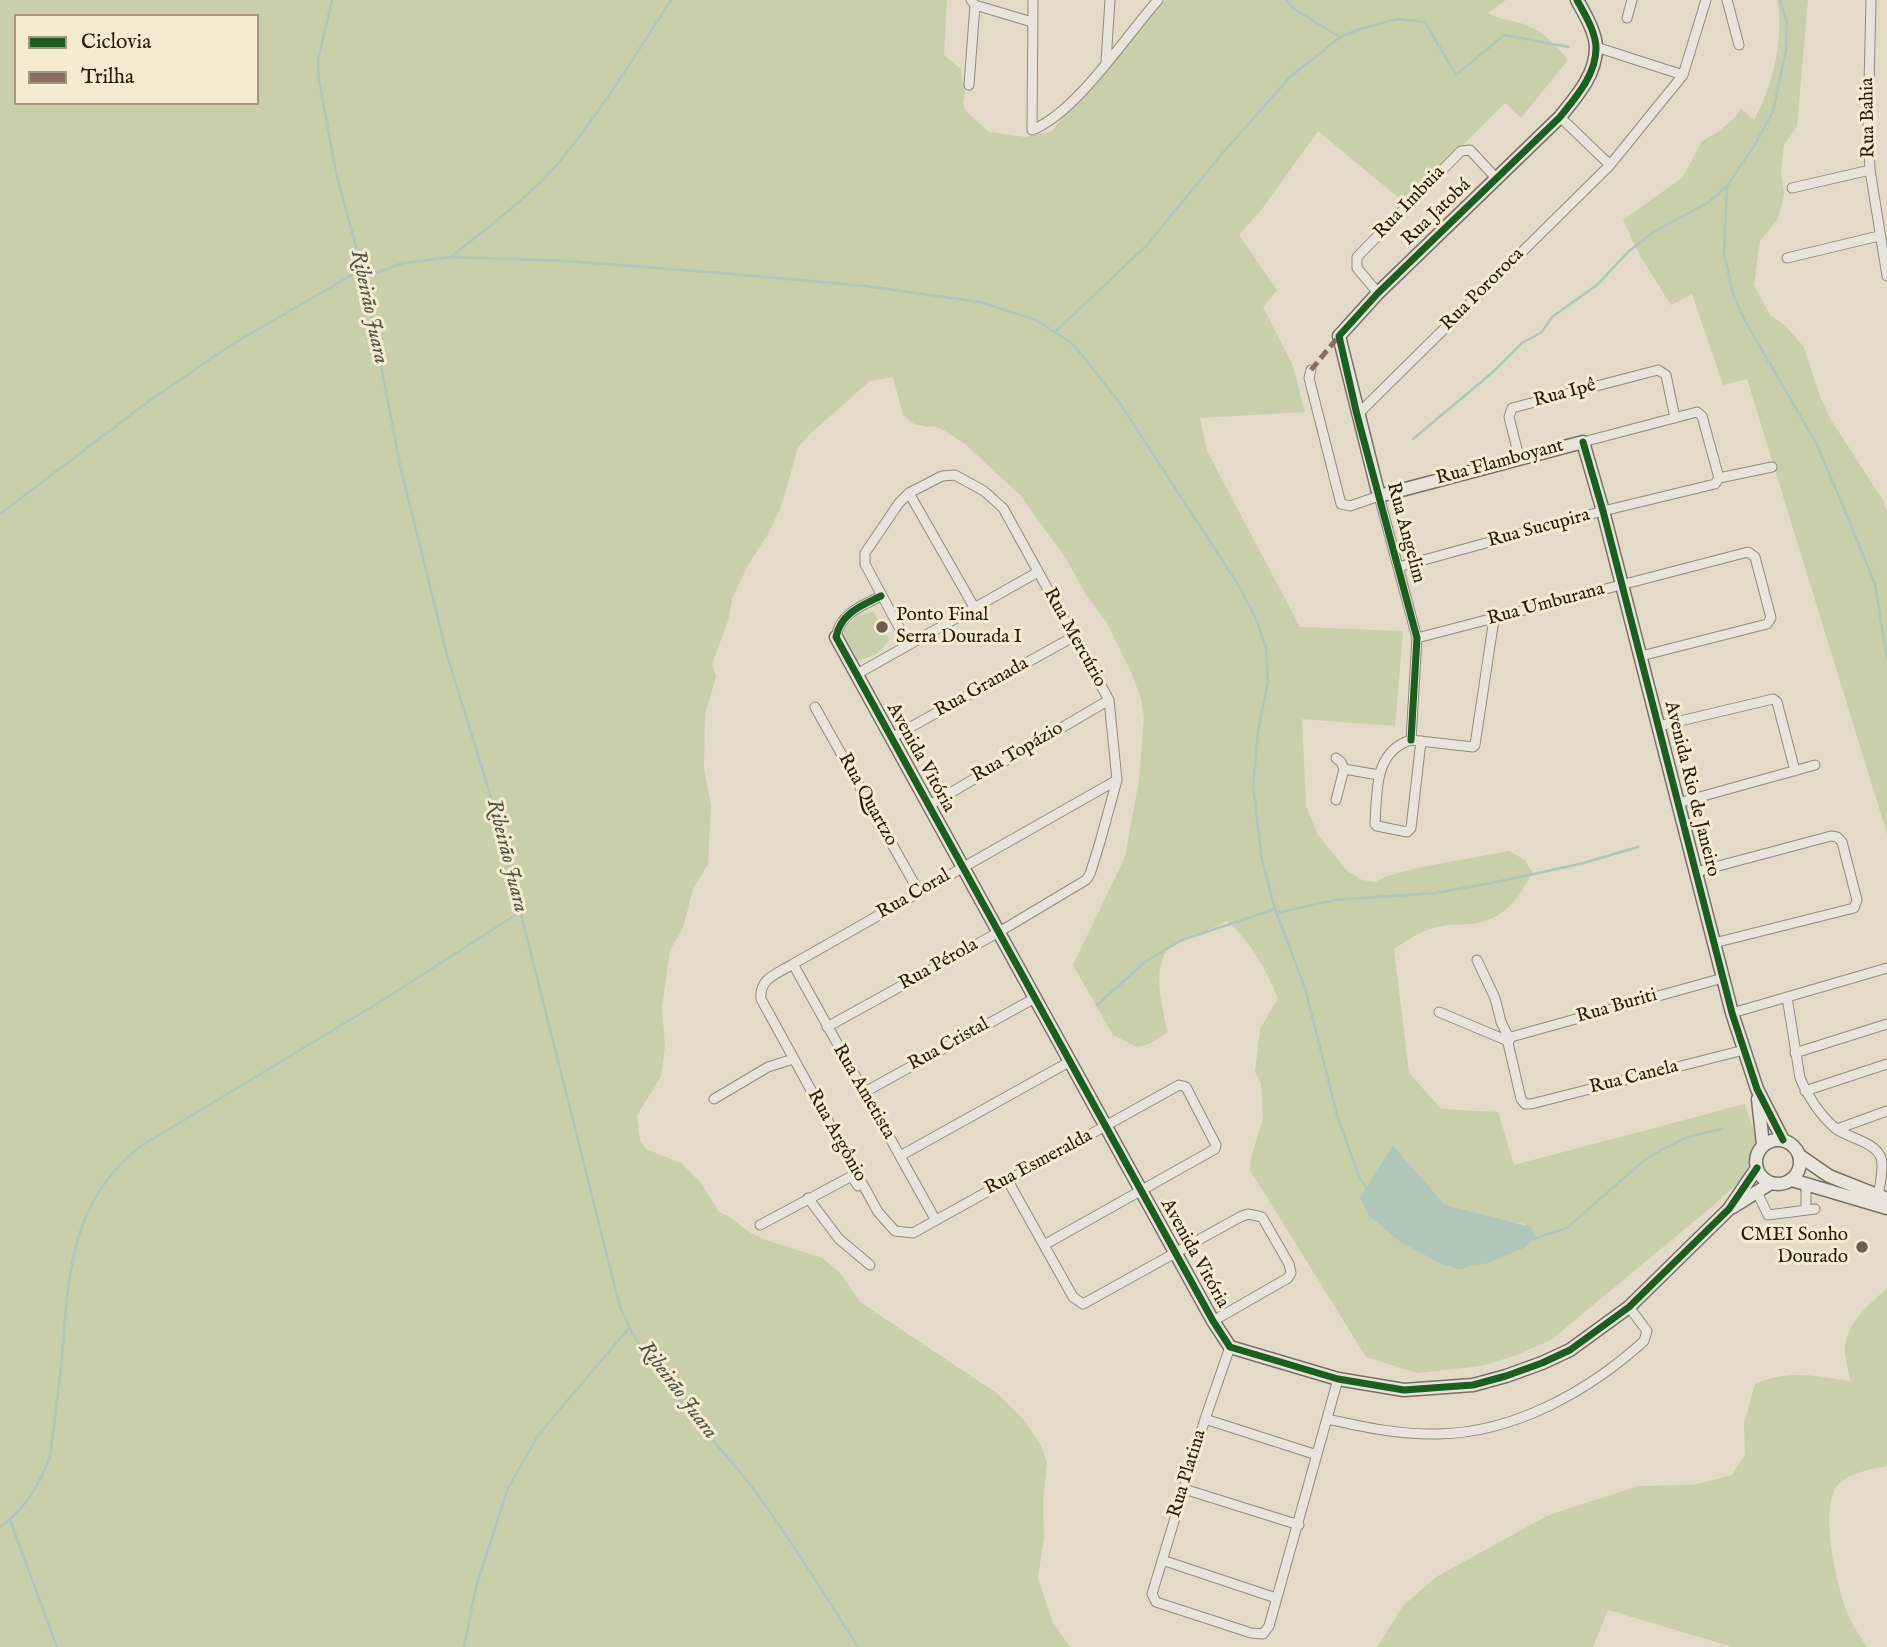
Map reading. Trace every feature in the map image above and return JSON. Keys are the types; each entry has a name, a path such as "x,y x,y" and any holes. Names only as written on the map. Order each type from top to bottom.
{"street":[{"path":"1033,0 1032,130 1046,124 1068,106 1158,0"},
{"path":"1106,64 1110,0"},
{"path":"1577,0 1587,19 1596,47 1684,75 1706,0"},
{"path":"1627,18 1632,0"},
{"path":"1727,0 1739,45"},
{"name":"Rua Bahia","path":"1871,0 1868,127 1870,170 1887,276"},
{"path":"970,85 973,2 1032,22"},
{"name":"Rua Jatobá","path":"1339,336 1378,293 1560,117 1589,78 1596,47"},
{"name":"Rua Pororoca","path":"1357,415 1610,165 1684,75"},
{"path":"1560,117 1610,165"},
{"name":"Rua Imbuia","path":"1378,293 1357,268 1357,257 1461,150 1470,150 1496,178"},
{"path":"1792,188 1870,170"},
{"path":"1787,258 1879,236"},
{"name":"Rua Angelim","path":"1339,336 1357,415 1417,638 1416,741 1411,828 1407,832 1375,824 1379,775"},
{"path":"1311,370 1310,379 1341,504 1350,506 1379,496"},
{"name":"Rua Ipê","path":"1519,457 1509,417 1512,408 1658,370 1667,375 1675,418"},
{"name":"Rua Flamboyant","path":"1379,496 1696,412 1702,416 1719,478"},
{"name":"Avenida Rio de Janeiro","path":"1583,442 1732,1013 1757,1089 1783,1140"},
{"name":"Rua Sucupira","path":"1398,567 1603,511 1715,484 1719,478 1772,467"},
{"name":"Rua Mercúrio","path":"909,493 948,474 984,491 1003,508 1109,701 1117,780 1100,842 1086,880"},
{"path":"908,644 863,559 899,503 909,493 974,607"},
{"name":"Rua Umburana","path":"1417,638 1748,552 1755,557 1771,618 1767,624 1641,656"},
{"path":"857,674 1038,572"},
{"path":"836,637 843,619 881,596"},
{"path":"1344,769 1379,775 1382,762 1402,743 1416,741 1473,747 1475,745 1494,619"},
{"name":"Avenida Vitória","path":"836,637 1069,1062 1213,1321 1230,1346"},
{"name":"Rua Granada","path":"891,738 1073,637"},
{"path":"1659,726 1773,699 1777,702 1795,771"},
{"name":"Rua Topázio","path":"928,806 1109,701"},
{"name":"Rua Quartzo","path":"815,708 919,892"},
{"path":"1336,758 1344,769 1336,800"},
{"path":"1678,803 1815,765"},
{"name":"Rua Coral","path":"761,999 763,982 1117,780"},
{"path":"1696,872 1828,837 1837,837 1842,842 1857,900 1856,906 1849,910 1714,943"},
{"name":"Rua Pérola","path":"827,1027 999,932 1086,880"},
{"path":"1477,960 1495,998 1509,1039"},
{"name":"Rua Ametista","path":"793,964 935,1219"},
{"path":"1732,1013 1887,968"},
{"name":"Rua Buriti","path":"1509,1039 1723,978"},
{"path":"1787,997 1795,1053 1805,1091 1837,1129 1880,1155 1883,1198 1829,1176 1800,1156 1794,1145 1783,1140 1772,1140 1763,1145 1757,1156 1757,1168 1762,1177 1771,1183 1782,1184 1792,1180 1800,1169 1800,1156"},
{"name":"Rua Cristal","path":"863,1093 1035,998"},
{"name":"Rua Argônio","path":"761,999 878,1212 895,1231 913,1233 935,1219"},
{"path":"1439,1012 1509,1039"},
{"path":"1795,1053 1887,1024"},
{"name":"Rua Canela","path":"1509,1039 1521,1099 1525,1104 1744,1050"},
{"path":"714,1099 768,1067 793,1059"},
{"path":"900,1156 1069,1062"},
{"path":"1805,1091 1887,1064"},
{"name":"Rua Esmeralda","path":"935,1219 1179,1085 1184,1085 1215,1142 1215,1149 1140,1189"},
{"name":"Avenida Rio de Janeiro","path":"1757,1089 1763,1145"},
{"path":"1837,1129 1887,1111"},
{"path":"1230,1346 1338,1379 1404,1390 1473,1385 1518,1372 1570,1350 1629,1307 1729,1209 1757,1168"},
{"path":"760,1225 851,1177 878,1212"},
{"path":"1007,1179 1073,1297 1083,1304 1248,1214 1262,1217 1291,1269 1288,1278 1213,1321"},
{"path":"1792,1180 1887,1208"},
{"path":"1729,1209 1771,1183"},
{"path":"1757,1192 1768,1215 1811,1210 1806,1184"},
{"path":"1044,1245 1140,1189"},
{"path":"808,1198 839,1238 870,1265"},
{"path":"1327,1419 1376,1430 1440,1434 1470,1431 1538,1411 1600,1377 1644,1341 1647,1331 1629,1307"},
{"name":"Rua Platina","path":"1230,1346 1152,1594 1156,1602 1258,1635 1265,1633 1276,1598"},
{"path":"1161,1560 1276,1598 1338,1379"},
{"path":"1205,1419 1317,1455"},
{"path":"1184,1489 1298,1525"}],"green space":[{"path":"0,0 947,0 944,55 961,69 966,88 963,102 965,110 989,132 1026,137 1052,131 1097,73 1165,0 1506,0 1488,13 1541,33 1568,60 1521,118 1505,103 1405,203 1318,131 1262,209 1239,235 1277,290 1263,307 1293,366 1305,412 1200,418 1207,451 1300,627 1403,631 1395,726 1302,719 1306,806 1318,835 1347,871 1362,880 1375,882 1422,867 1509,851 1525,860 1532,872 1511,905 1496,917 1477,923 1433,928 1394,949 1409,1073 1441,1109 1498,1112 1514,1165 1745,1104 1758,1144 1742,1179 1551,1340 1514,1356 1481,1366 1417,1373 1366,1357 1250,1170 1251,1157 1263,1119 1261,1083 1255,1072 1260,1029 1278,998 1251,947 1227,921 1180,940 1170,947 1163,957 1159,982 1168,1032 1147,1045 1137,1047 1113,1035 1073,965 1125,857 1139,780 1144,717 1141,699 1107,623 1086,595 1067,560 1020,495 965,444 935,426 914,424 903,415 893,377 870,381 798,447 781,507 732,599 728,621 712,664 716,677 705,714 704,768 711,805 708,864 693,889 683,928 670,950 662,1007 665,1046 661,1077 637,1115 640,1140 646,1149 681,1163 701,1183 719,1212 749,1232 822,1258 840,1273 860,1302 998,1394 1025,1421 1041,1446 1047,1463 1043,1501 1044,1537 1038,1578 1052,1621 1070,1647 0,1647","holes":["1393,1145 1445,1205 1508,1222 1526,1224 1445,1266 1400,1242 1369,1216"]},
{"path":"1777,0 1808,0 1797,126 1784,145 1781,170 1784,195 1778,219 1760,241 1754,285 1770,315 1786,326 1804,347 1819,394 1831,420 1883,500 1887,512 1887,834 1747,379 1723,385 1692,294 1671,305 1640,256 1623,220 1683,177 1702,141 1720,131 1741,108 1754,120 1766,93 1775,61 1779,29"},
{"path":"873,611 889,639 874,655 853,661 844,651 844,630 857,616"},
{"path":"1887,1288 1887,1466 1860,1472 1837,1486 1830,1512 1832,1549 1839,1587 1850,1618 1867,1647 1733,1647 1608,1610 1593,1647 1377,1647 1403,1606 1436,1577 1549,1515 1638,1486 1694,1485 1732,1475 1745,1455 1744,1423 1755,1384 1790,1375 1850,1381 1845,1353 1848,1333 1858,1316"}],"shaded area":[{"path":"1393,1145 1445,1205 1531,1227 1534,1236 1526,1247 1485,1264 1445,1266 1400,1242 1369,1216 1360,1198"}],"waterway":[{"name":"Ribeirão Juara","path":"332,0 318,60 319,80 336,172 364,277 400,465 447,655 494,807 620,1307 632,1333 663,1380 755,1491 858,1647"},
{"path":"452,256 523,199 561,160 605,102 671,0"},
{"path":"1286,0 1294,9 1340,37"},
{"path":"1413,439 1493,372 1522,343 1542,332 1552,317 1597,285 1628,252 1655,231 1709,202 1727,186 1756,143 1773,111 1786,50 1787,22 1780,0"},
{"path":"1056,331 1147,245 1290,77 1340,37 1397,19 1425,22 1456,75 1504,35 1569,47"},
{"path":"1727,186 1724,253 1733,294 1744,319 1816,443 1843,506 1875,584 1887,659"},
{"path":"364,277 403,263 451,257 567,261 866,286 980,302 1036,320 1070,342 1121,405 1239,586 1256,619 1266,648 1268,681 1258,732 1253,786 1262,860 1275,909 1305,988 1337,1115 1360,1179 1369,1191"},
{"path":"0,514 149,401 231,345 362,269"},
{"path":"1276,913 1335,900 1435,893 1491,883 1580,864 1638,847"},
{"path":"1097,1005 1146,961 1182,940 1275,909"},
{"path":"0,1527 17,1513 30,1496 50,1457 71,1267 87,1215 100,1190 118,1167 141,1146 383,1000 520,912"},
{"path":"1530,1240 1567,1228 1642,1162 1661,1150 1687,1137 1722,1129"},
{"path":"1452,1265 1460,1268 1469,1265"},
{"path":"464,1647 476,1587 508,1488 539,1434 629,1328"},
{"path":"10,1520 57,1647"}],"marked path":[{"path":"1311,370 1339,336"}],"cycle path":[{"path":"1411,740 1417,638 1357,415 1339,336 1378,293 1560,117 1578,93 1593,67 1596,48 1592,29 1577,0"},
{"path":"1583,442 1732,1013 1757,1089 1783,1140"},
{"path":"881,596 847,616 836,637 1213,1321 1230,1347 1338,1379 1404,1390 1473,1385 1506,1376 1570,1350 1629,1307 1729,1209 1757,1168"}],"place":[{"name":"Ponto Final Serra Dourada I","path":"882,627"},
{"name":"CMEI Sonho Dourado","path":"1862,1247"}]}
